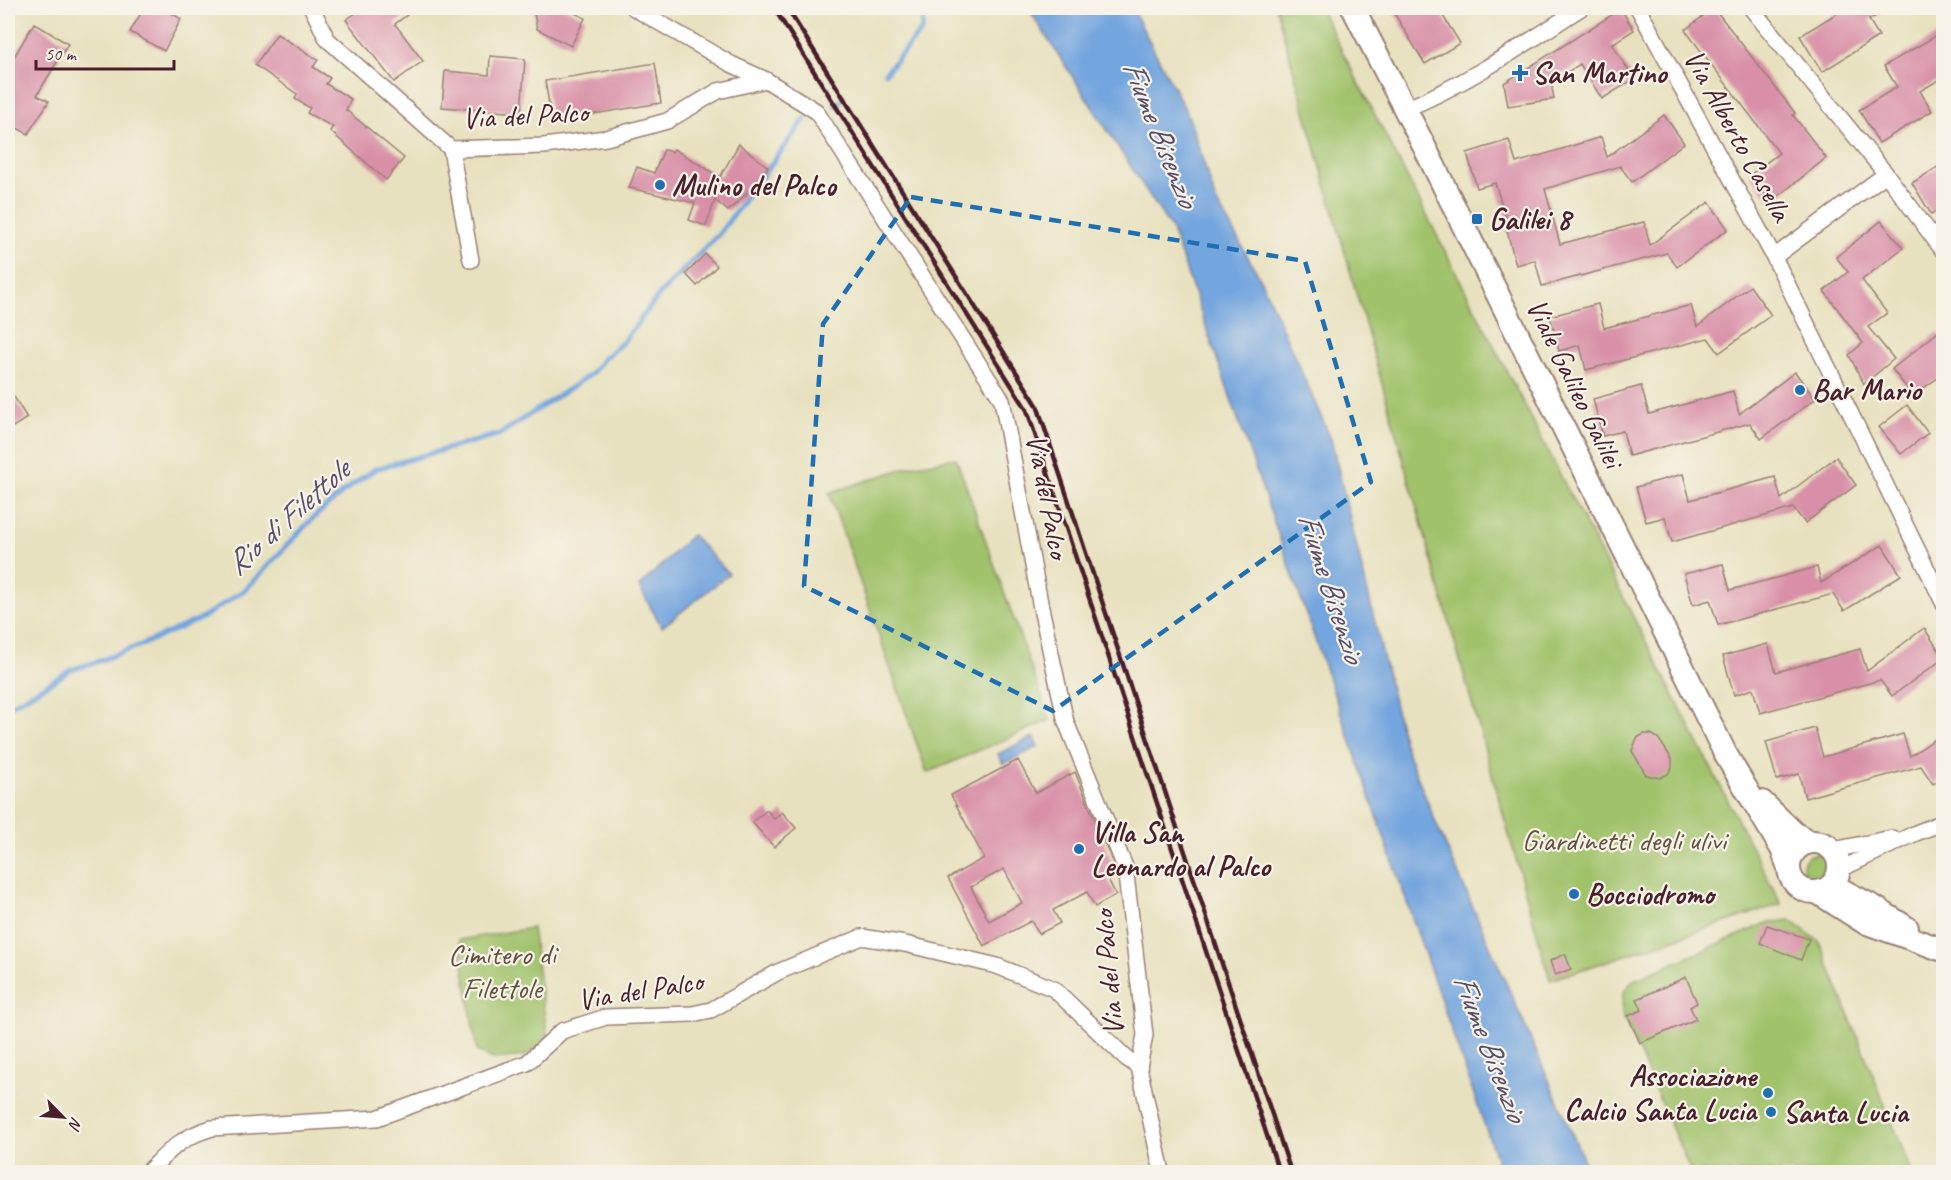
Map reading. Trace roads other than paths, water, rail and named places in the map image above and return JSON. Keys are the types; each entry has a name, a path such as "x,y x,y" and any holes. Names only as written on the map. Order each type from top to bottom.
{"main road":[{"name":"Viale Galileo Galilei","path":"1353,8 1721,745 1782,849 1794,882 1800,888 1830,874"},
{"name":"Viale Galileo Galilei","path":"1743,785 1779,816 1794,833 1810,842 1818,842 1830,874 1864,922 1942,950"},
{"path":"1789,868 1793,854 1803,844 1810,842"}],"street":[{"name":"Via del Palco","path":"148,1173 171,1149 192,1134 212,1128 377,1118 527,1063 562,1031 606,1017 692,1014 711,1010 778,972 862,937 905,944 997,966 1054,989 1126,1058 1139,1067 1145,1035 1125,867 1066,722 1041,608 1002,400 816,111 766,80 718,90 667,121 606,138 544,146 451,149 327,39 312,8"},
{"path":"634,8 731,64 766,80"},
{"path":"1405,109 1426,101 1498,60 1581,8"},
{"name":"Via Alberto Casella","path":"1638,8 1774,257 1944,604"},
{"path":"1751,8 1886,174 1944,252"},
{"path":"718,90 731,64"},
{"path":"451,149 471,260"},
{"name":"Via Alberto Casella","path":"1774,257 1886,174"},
{"path":"1830,874 1944,822"},
{"path":"1139,1067 1162,1173"}],"water":[{"name":"Fiume Bisenzio","path":"1028,8 1132,8 1188,115 1216,201 1260,278 1331,439 1404,744 1439,830 1589,1172 1501,1172 1172,230"},
{"path":"692,535 729,574 662,627 639,587"},
{"path":"1033,737 1038,747 1003,764 998,754"}],"waterway":[{"name":"Rio di Filettole","path":"885,73 922,30 924,8"},
{"name":"Rio di Filettole","path":"835,106 841,101"},
{"name":"Rio di Filettole","path":"8,707 70,670 141,645 202,618 246,589 312,519 343,492 375,469 500,434 590,375 605,357 623,342 660,294 719,234 805,119"}],"railway":[{"path":"774,8 1027,410 1279,1172"},
{"path":"787,8 1037,405 1291,1172"}],"place":[{"name":"San Martino","path":"1520,73"},
{"name":"Mulino del Palco","path":"660,185"},
{"name":"Galilei 8","path":"1477,219"},
{"name":"Bar Mario","path":"1800,390"},
{"name":"Villa San Leonardo al Palco","path":"1079,849"},
{"name":"Bocciodromo","path":"1574,894"},
{"name":"Associazione Calcio Santa Lucia","path":"1768,1093"},
{"name":"Santa Lucia","path":"1771,1112"}],"park label":[{"name":"Giardinetti degli ulivi","path":"1624,840"},
{"name":"Cimitero di Filettole","path":"502,971"}]}
